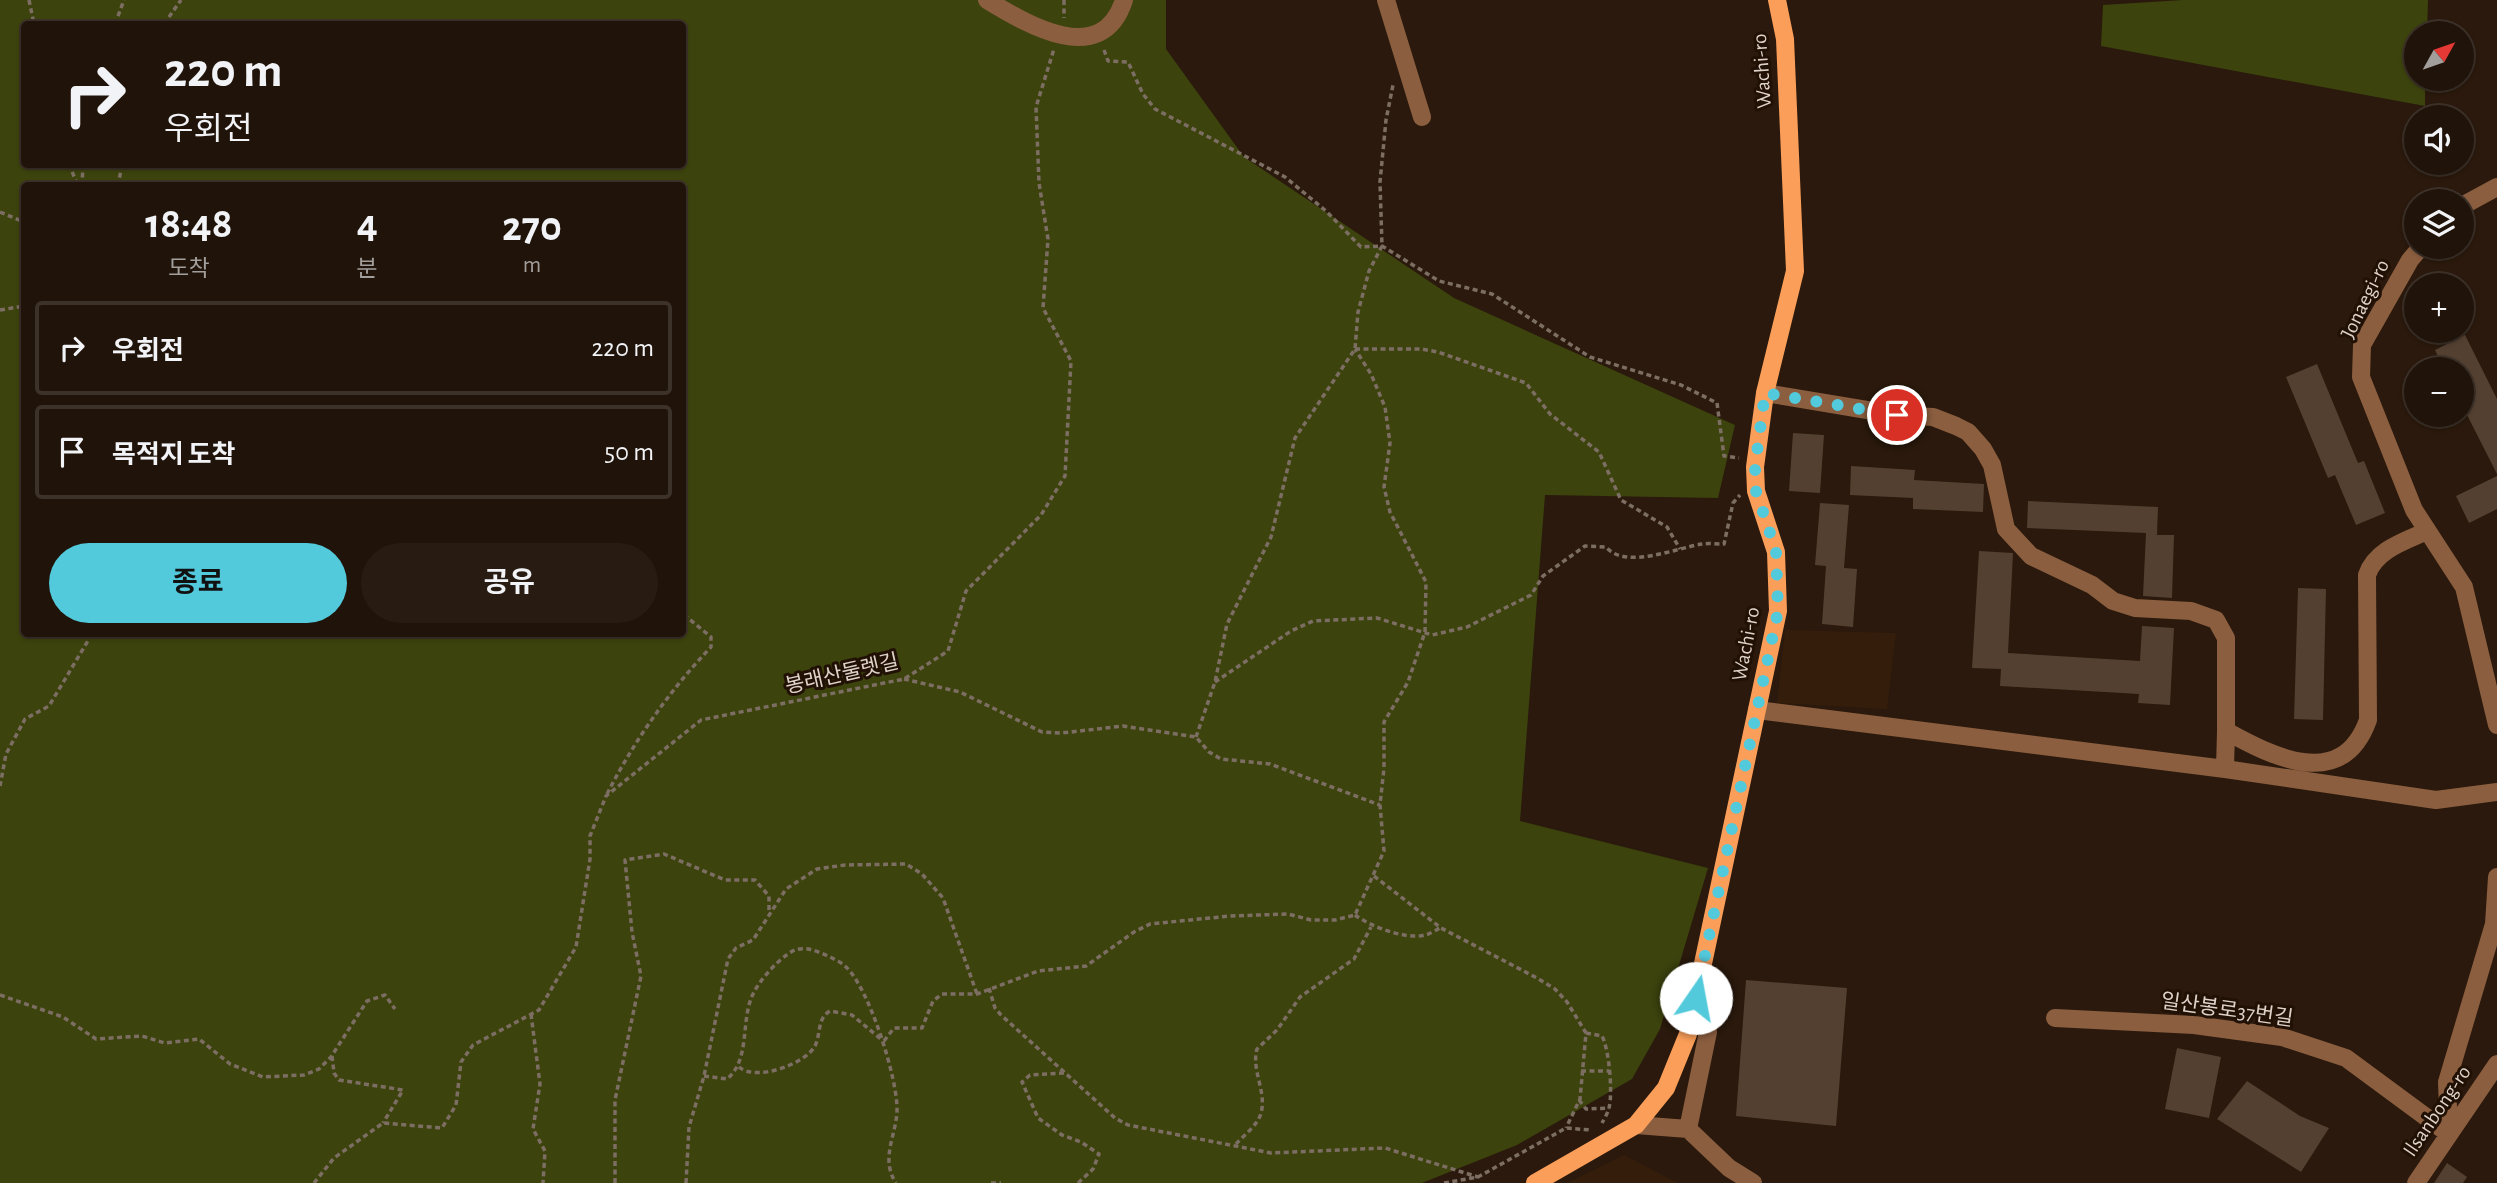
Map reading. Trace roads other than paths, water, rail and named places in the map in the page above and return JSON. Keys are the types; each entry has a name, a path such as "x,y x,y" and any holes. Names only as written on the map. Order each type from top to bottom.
{"main road":[{"name":"Wachi-ro","path":"1535,1183 1636,1125 1666,1088 1688,1034 1778,611 1776,551 1756,491 1756,460 1765,393 1795,271 1785,39 1777,0"}],"street":[{"path":"987,0 1022,21 1079,40 1109,28 1120,13 1124,0"},
{"path":"1386,0 1422,117"},
{"path":"2474,199 2497,187"},
{"name":"Jonaegi-ro","path":"2411,259 2362,345 2361,377 2414,510 2464,587 2497,725"},
{"path":"1765,393 1897,415 1933,417 1968,432 1992,464 2006,529 2031,556 2092,585 2113,601 2135,608 2190,611 2216,620 2226,638 2225,769"},
{"path":"2226,731 2271,755 2302,763 2318,763 2341,756 2362,736 2368,720 2367,575 2370,564 2390,548 2427,531"},
{"path":"1757,710 2225,769 2436,800 2497,792"},
{"path":"2449,1135 2447,1082 2489,970 2497,877"},
{"path":"1688,1129 1708,1031 1696,998"},
{"name":"일산봉로37번길","path":"2055,1018 2194,1025 2282,1037 2346,1058 2449,1135"},
{"name":"Ilsanbong-ro","path":"2416,1183 2497,1064"},
{"path":"1636,1125 1688,1129 1729,1168 1753,1183"}]}
